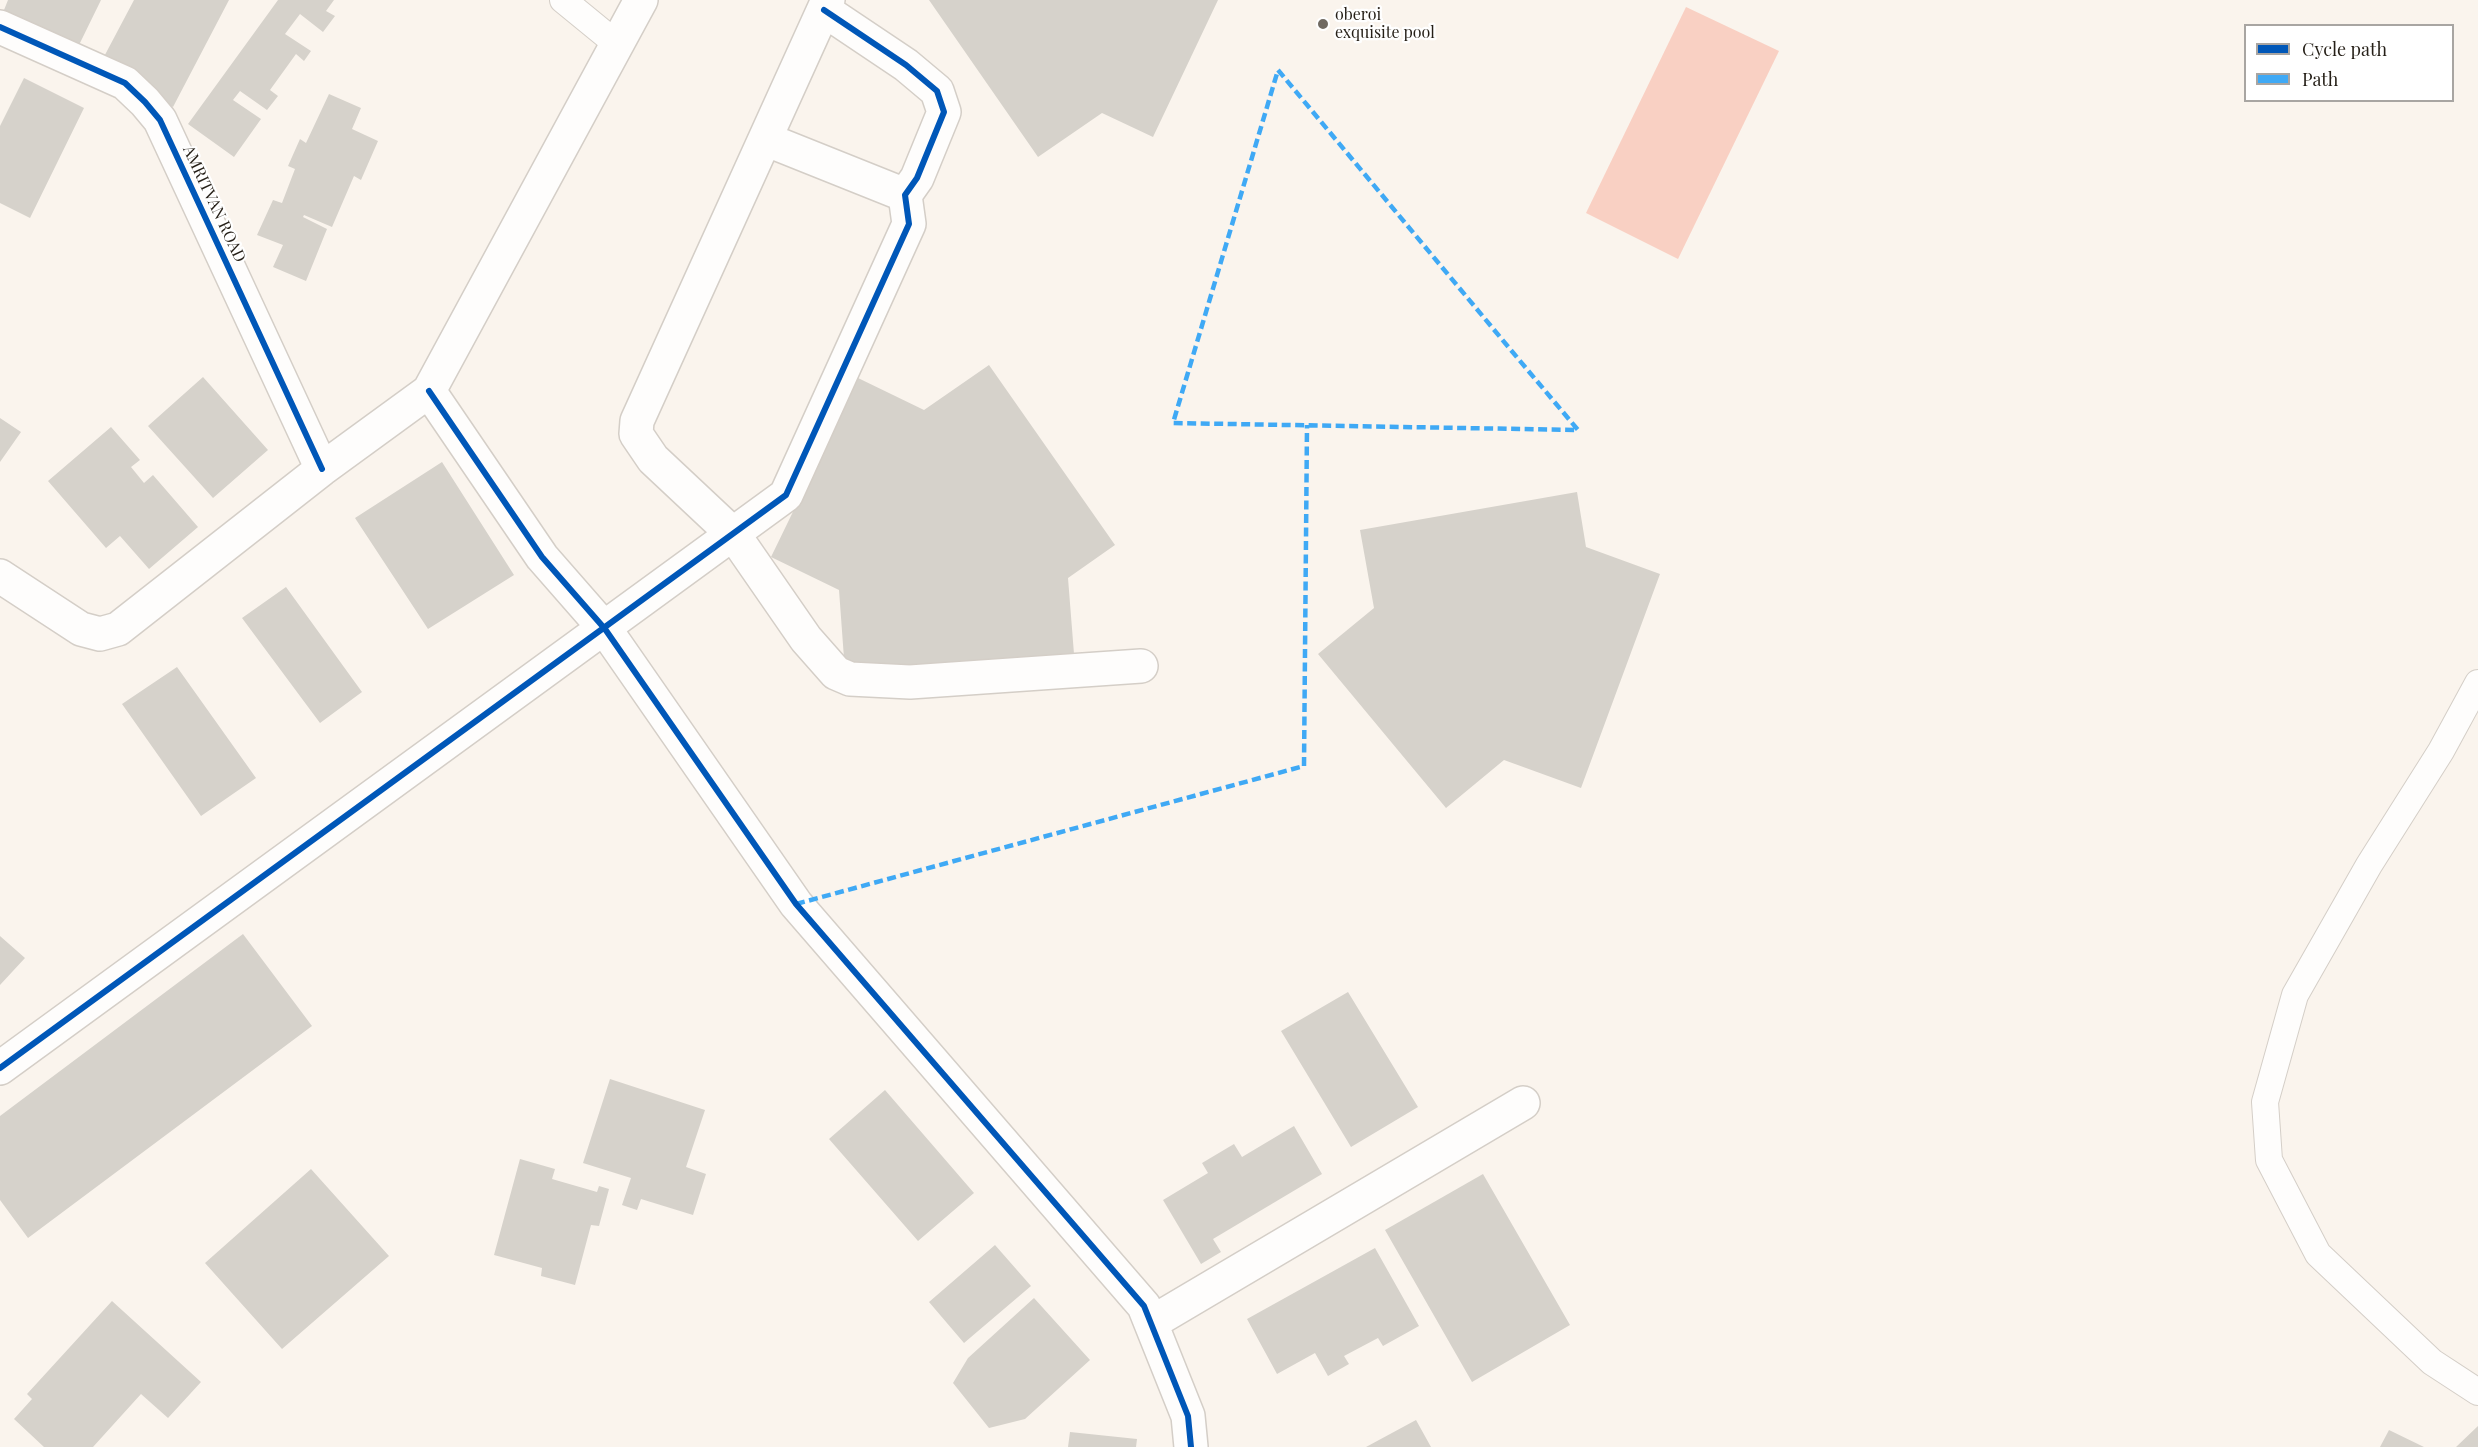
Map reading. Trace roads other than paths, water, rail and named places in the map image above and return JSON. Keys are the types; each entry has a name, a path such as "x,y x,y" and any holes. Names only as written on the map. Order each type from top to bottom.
{"street":[{"path":"0,576 81,629 100,634 118,629 322,470 429,391 641,0"},
{"path":"0,1068 734,535 786,495 909,224 904,195 917,178 945,112 937,91 826,5 636,425 636,434 653,459 734,535 822,660 836,673 850,679 910,682 1141,666"},
{"name":"AMRITVAN ROAD","path":"0,27 125,83 160,120 322,470"},
{"path":"765,139 904,195"},
{"path":"429,391 542,557 605,629 796,904 1144,1306 1188,1416 1191,1447"},
{"path":"1151,1323 1523,1103"}],"lane":[{"path":"563,0 618,45"},
{"path":"2478,683 2441,751 2369,865 2295,996 2265,1102 2269,1160 2318,1254 2432,1362 2478,1392"}],"place":[{"name":"oberoi exquisite pool","path":"1323,24"}]}
